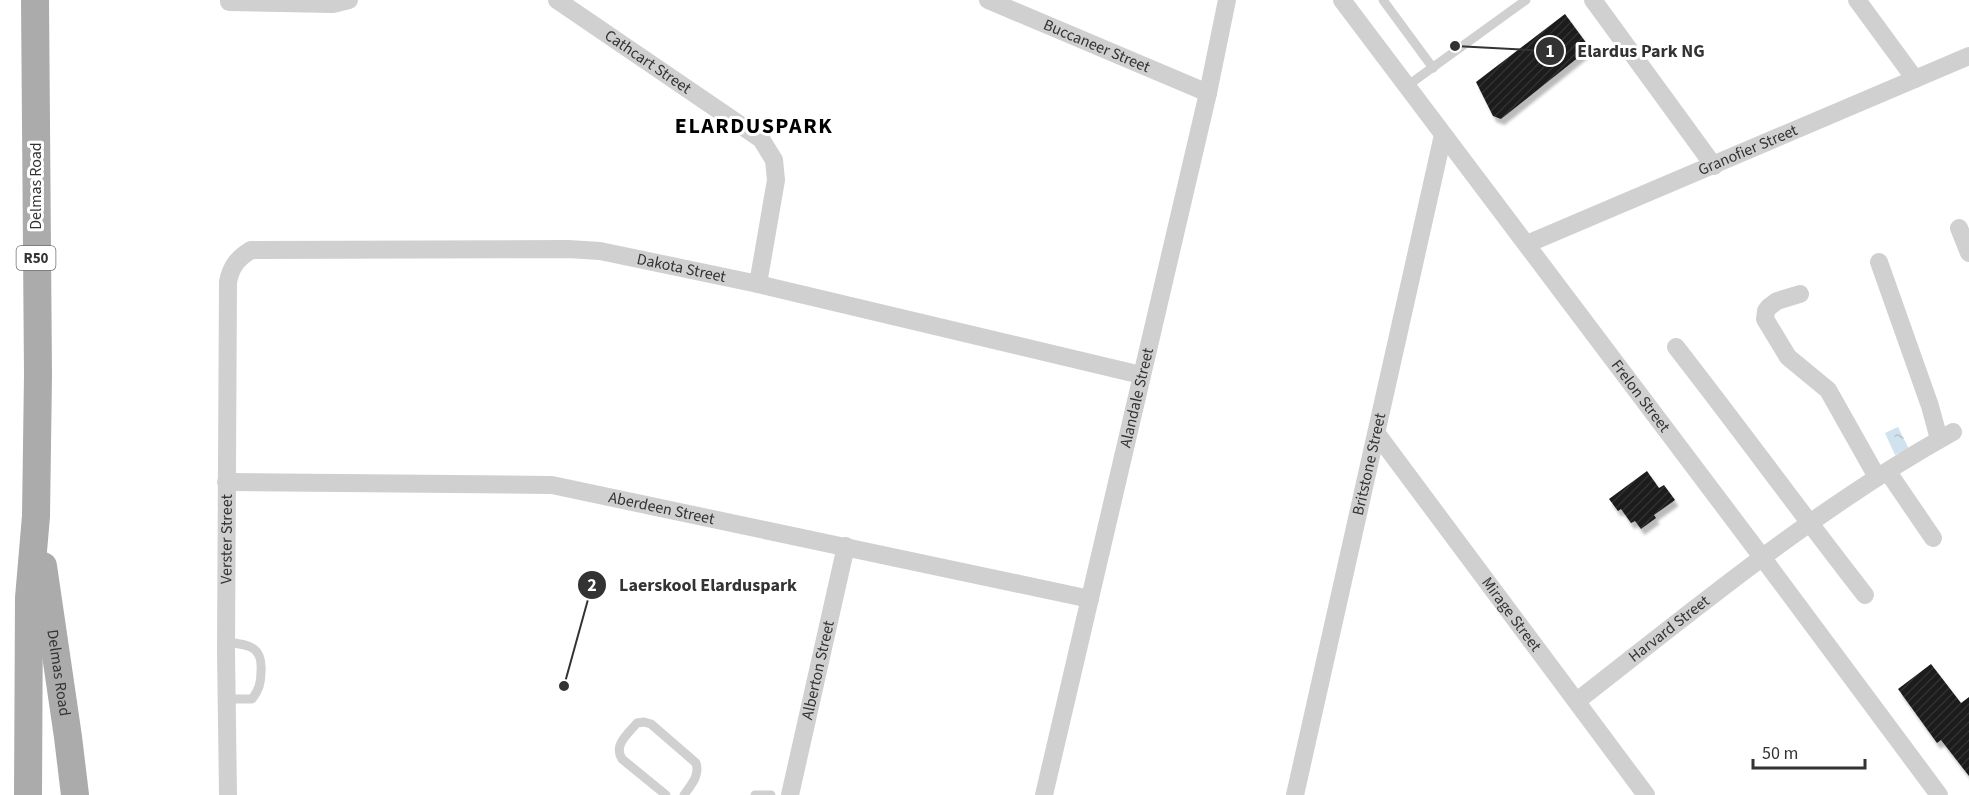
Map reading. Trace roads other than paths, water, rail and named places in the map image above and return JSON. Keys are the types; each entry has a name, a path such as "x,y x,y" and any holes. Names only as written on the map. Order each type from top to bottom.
{"main road":[{"name":"Delmas Road","path":"28,795 29,598 36,516 38,375 35,0"},
{"name":"Delmas Road","path":"36,516 75,795"}],"street":[{"path":"230,2 333,4 349,0"},
{"name":"Cathcart Street","path":"557,0 761,139 768,148 774,160 776,180 758,284"},
{"name":"Buccaneer Street","path":"988,0 1208,93"},
{"name":"Alandale Street","path":"1044,795 1208,93 1227,0"},
{"name":"Frelon Street","path":"1342,0 1939,795"},
{"path":"1593,0 1714,166"},
{"path":"1857,0 1915,79"},
{"name":"Granofier Street","path":"1527,244 1969,56"},
{"name":"Britstone Street","path":"1295,795 1443,135"},
{"path":"1959,228 1969,253"},
{"name":"Dakota Street","path":"228,282 236,261 251,250 261,248 600,251 758,284 1141,375"},
{"name":"Harvard Street","path":"1577,701 1809,523 1946,436 1930,406 1879,262"},
{"name":"Verster Street","path":"228,282 226,482 228,795"},
{"path":"1800,294 1777,301 1766,311 1766,319 1788,357 1828,390 1883,475 1933,538"},
{"path":"1676,347 1865,595"},
{"name":"Mirage Street","path":"1377,434 1646,795"},
{"name":"Aberdeen Street","path":"226,482 552,485 1090,599"},
{"name":"Alberton Street","path":"790,795 846,546"}],"lane":[{"path":"1383,0 1433,68"},
{"path":"1407,86 1526,0"},
{"path":"226,642 244,644 253,648 260,654 262,663 260,686 252,699 226,699"},
{"path":"666,795 618,754 618,746 637,723 651,724 696,764 698,769 696,777 684,795"},
{"path":"755,795 771,795"}],"water":[{"path":"1898,427 1909,449 1895,455 1885,433"}],"place":[{"name":"Elardus Park NG","path":"1455,46"},
{"name":"Laerskool Elarduspark","path":"564,686"}],"district":[{"name":"ELARDUSPARK","path":"754,126"}]}
